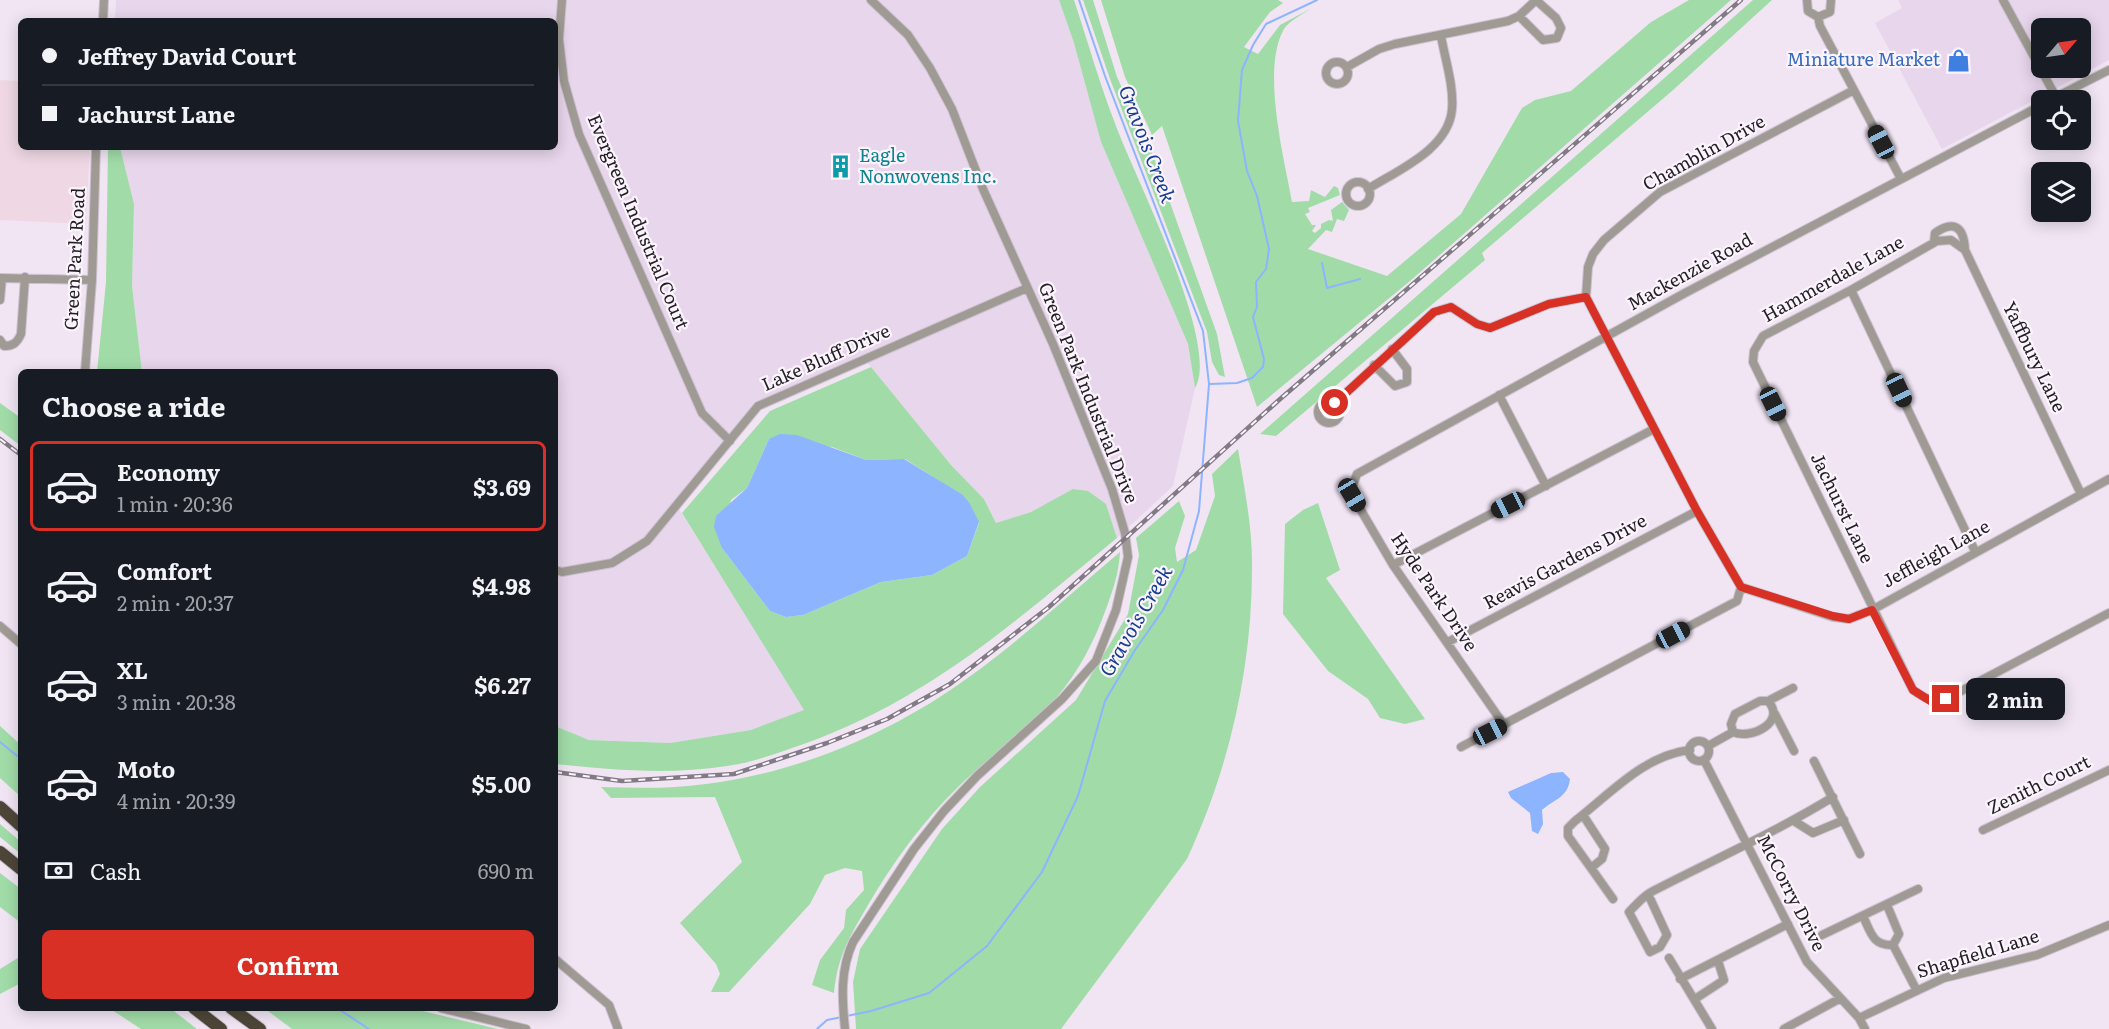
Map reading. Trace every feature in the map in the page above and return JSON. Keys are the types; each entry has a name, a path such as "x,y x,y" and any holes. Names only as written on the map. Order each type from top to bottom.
{"highway":[{"path":"0,807 18,823"},
{"path":"0,852 18,867"},
{"path":"198,1011 221,1029"},
{"path":"235,1011 260,1029"}],"street":[{"path":"103,18 104,0"},
{"name":"Evergreen Industrial Court","path":"562,0 561,51 564,81 579,134 702,413 730,441"},
{"name":"Green Park Industrial Drive","path":"844,1027 844,966 853,942 914,849 944,811 977,776 1062,699 1096,661 1116,610 1128,557 1125,533 1096,447 946,96 908,35 871,0"},
{"path":"1347,67 1378,49 1498,24 1519,16 1536,0 1557,18 1561,28 1557,38 1543,40 1519,16"},
{"path":"1807,0 1808,11 1818,17 1820,26 1900,177"},
{"path":"1818,17 1830,12 1831,0"},
{"path":"2003,0 2048,90"},
{"path":"1368,189 1432,148 1448,128 1452,96 1441,36"},
{"path":"2070,90 2109,70"},
{"name":"Chamblin Drive","path":"1586,297 1588,267 1593,254 1604,240 1660,192 1854,90"},
{"name":"Mackenzie Road","path":"1357,474 1900,177 2031,111"},
{"name":"Green Park Road","path":"85,369 92,280 96,150"},
{"name":"Hammerdale Lane","path":"1934,242 1935,233 1942,228 1960,229 1964,235 1965,250"},
{"name":"Hammerdale Lane","path":"1754,351 1763,336 1851,290 1934,242 1950,240 1965,250"},
{"name":"Yaffbury Lane","path":"1965,250 2082,494"},
{"path":"0,300 1,278 92,280"},
{"path":"0,340 4,345 11,346 17,342 21,334 25,278"},
{"name":"Lake Bluff Drive","path":"558,571 612,563 647,541 758,406 1027,288"},
{"path":"1851,290 1975,551"},
{"path":"1335,403 1434,312 1451,307 1477,324 1490,328 1549,304 1586,297 1697,511 1741,587 1737,601 1461,747"},
{"path":"1374,365 1395,386 1407,382 1407,369 1392,349"},
{"name":"Jachurst Lane","path":"1754,351 1753,362 1913,690 1932,702 1946,699 2109,613"},
{"path":"1499,395 1546,486"},
{"path":"1393,565 1654,429"},
{"name":"Hyde Park Drive","path":"1357,474 1350,490 1352,495 1393,565 1504,725"},
{"name":"Jeffleigh Lane","path":"1741,587 1849,619 1872,610 1975,551 2109,479"},
{"name":"Reavis Gardens Drive","path":"1448,642 1697,511"},
{"path":"0,626 18,641"},
{"path":"1732,732 1731,724 1735,714 1793,688"},
{"path":"1768,701 1794,751"},
{"path":"1613,899 1568,836 1568,828 1627,779 1660,759 1689,750 1696,742 1708,746 1732,732 1748,735 1771,723 1775,714"},
{"path":"1689,750 1695,760 1704,760 1708,755 1708,746"},
{"name":"McCorry Drive","path":"1704,760 1807,962 1859,1018 1865,1029"},
{"path":"1814,761 1860,854"},
{"name":"Zenith Court","path":"1983,830 2109,770"},
{"path":"1648,894 1667,935 1660,947 1650,952 1629,912 1648,894 1747,842 1794,821 1833,797"},
{"path":"1582,815 1605,849 1602,859 1591,868"},
{"path":"1794,821 1813,833 1844,820"},
{"path":"1822,935 1918,889"},
{"path":"1887,905 1899,934 1893,945"},
{"path":"1863,916 1875,942 1893,945"},
{"path":"1680,979 1788,924"},
{"name":"Shapfield Lane","path":"1859,1018 1916,989 1944,978 2037,955 2109,925"},
{"path":"1893,945 1916,989"},
{"path":"1669,958 1712,1029"},
{"path":"1695,999 1718,987 1724,980 1718,961"},
{"path":"558,962 609,1005 618,1029"},
{"path":"1784,1029 1839,999"},
{"path":"453,1011 526,1029"}],"shaded area":[{"path":"116,0 1059,0 1074,43 1101,142 1188,344 1195,388 1173,486 1117,538 1106,504 1074,489 1031,512 996,523 984,499 951,465 861,355 753,404 674,501 805,710 751,730 670,743 589,740 558,727 558,369 142,369 132,286 134,204 121,150 558,150 558,18 115,18"},
{"path":"1898,0 2109,0 2109,60 2091,70 2091,18 2031,18 2031,78 2075,78 2053,90 2031,90 2031,102 1942,149 1875,23 1902,8"},
{"path":"0,80 18,81 18,150 90,150 86,224 0,220"}],"green space":[{"path":"1059,0 1074,0 1110,111 1172,259 1196,336 1200,366 1195,388 1188,344 1101,142 1074,43"},
{"path":"1083,0 1093,0 1117,77 1153,155 1217,334 1225,377 1219,375 1212,362 1207,332 1110,79"},
{"path":"1101,0 1278,0 1283,3 1270,12 1244,47 1258,54 1280,25 1310,9 1284,29 1277,46 1274,67 1276,114 1292,202 1309,201 1311,190 1325,197 1334,186 1338,188 1340,195 1308,208 1310,212 1305,214 1312,225 1316,225 1312,231 1315,233 1321,228 1321,224 1329,220 1333,221 1331,210 1342,202 1349,210 1344,221 1337,219 1332,232 1326,230 1308,249 1387,276 1461,214 1522,108 1535,100 1571,91 1651,22 1689,0 1731,0 1410,281 1257,407 1162,126 1152,135 1125,77"},
{"path":"1753,0 1772,0 1672,91 1482,253 1485,260 1276,436 1260,434"},
{"path":"108,150 121,150 134,204 132,286 142,369 97,369 106,282"},
{"path":"871,367 951,465 984,499 996,523 1031,512 1073,489 1088,491 1106,504 1117,538 1006,629 968,656 930,682 847,727 746,763 705,769 619,770 558,764 558,727 589,740 670,743 751,730 804,710 682,513 770,411","holes":["769,439 832,447 866,460 905,459 946,485 979,523 967,556 932,575 881,582 803,615 786,617 770,611 722,548 731,500 747,488"]},
{"path":"0,403 18,416 18,444 0,430"},
{"path":"1238,449 1252,548 1248,638 1243,677 1227,751 1202,824 1187,859 1061,1029 856,1029 853,982 860,949 942,829 980,787 1076,700 1128,614 1139,555 1136,538 1179,501 1185,516 1175,548 1177,562 1196,550 1215,496 1212,474"},
{"path":"1318,503 1340,570 1326,578 1425,719 1405,724 1380,718 1368,699 1328,671 1283,614 1285,524 1303,510"},
{"path":"1120,552 1115,581 1102,621 1086,655 1072,677 1046,709 946,799 909,842 850,937 838,968 834,993 812,985 820,960 844,928 846,910 864,890 862,871 845,868 825,875 810,904 729,992 711,992 720,974 716,964 680,923 742,862 715,797 611,798 601,787 680,787 706,784 775,770 844,747 909,715 969,677 1027,632"},
{"path":"0,726 18,742 18,794 0,778"},
{"path":"0,824 18,839 18,852 0,837"},
{"path":"0,873 18,887 18,921 0,907"},
{"path":"18,958 18,985 0,994 0,969"},
{"path":"114,1011 174,1011 197,1029 141,1029"},
{"path":"268,1011 423,1011 498,1029 292,1029"}],"water":[{"path":"780,434 797,435 866,460 904,459 963,495 979,522 967,556 932,575 881,582 803,615 786,617 770,611 722,548 714,527 716,516 747,488 769,439"},
{"path":"1563,772 1570,779 1567,790 1542,810 1543,824 1538,834 1532,831 1530,813 1511,798 1508,792 1551,773"}],"waterway":[{"name":"Gravois Creek","path":"817,1029 827,1020 871,1011 929,993 987,946 1042,872 1078,796 1105,701 1135,650 1163,610 1183,570 1199,511 1209,384 1203,331 1105,76 1079,0"},
{"path":"1210,384 1237,383 1252,378 1263,367 1264,359 1253,317 1257,307 1256,282 1266,269 1269,249 1257,196 1247,171 1238,121 1242,70 1253,45 1266,24 1317,0"},
{"path":"1322,263 1327,288 1360,279"},
{"path":"0,742 18,757"},
{"path":"342,1011 369,1029"}],"railway":[{"path":"558,772 622,781 734,774 827,743 887,719 950,684 1049,607 1279,400 1741,0"},
{"path":"0,439 18,453"}],"place":[{"name":"Miniature Market","path":"1958,60"},
{"name":"Eagle Nonwovens Inc.","path":"841,166"}],"route":[{"path":"1335,403 1434,312 1451,307 1477,324 1490,328 1549,304 1586,297 1697,511 1741,587 1849,619 1872,610 1913,690 1932,702 1946,699"}]}
